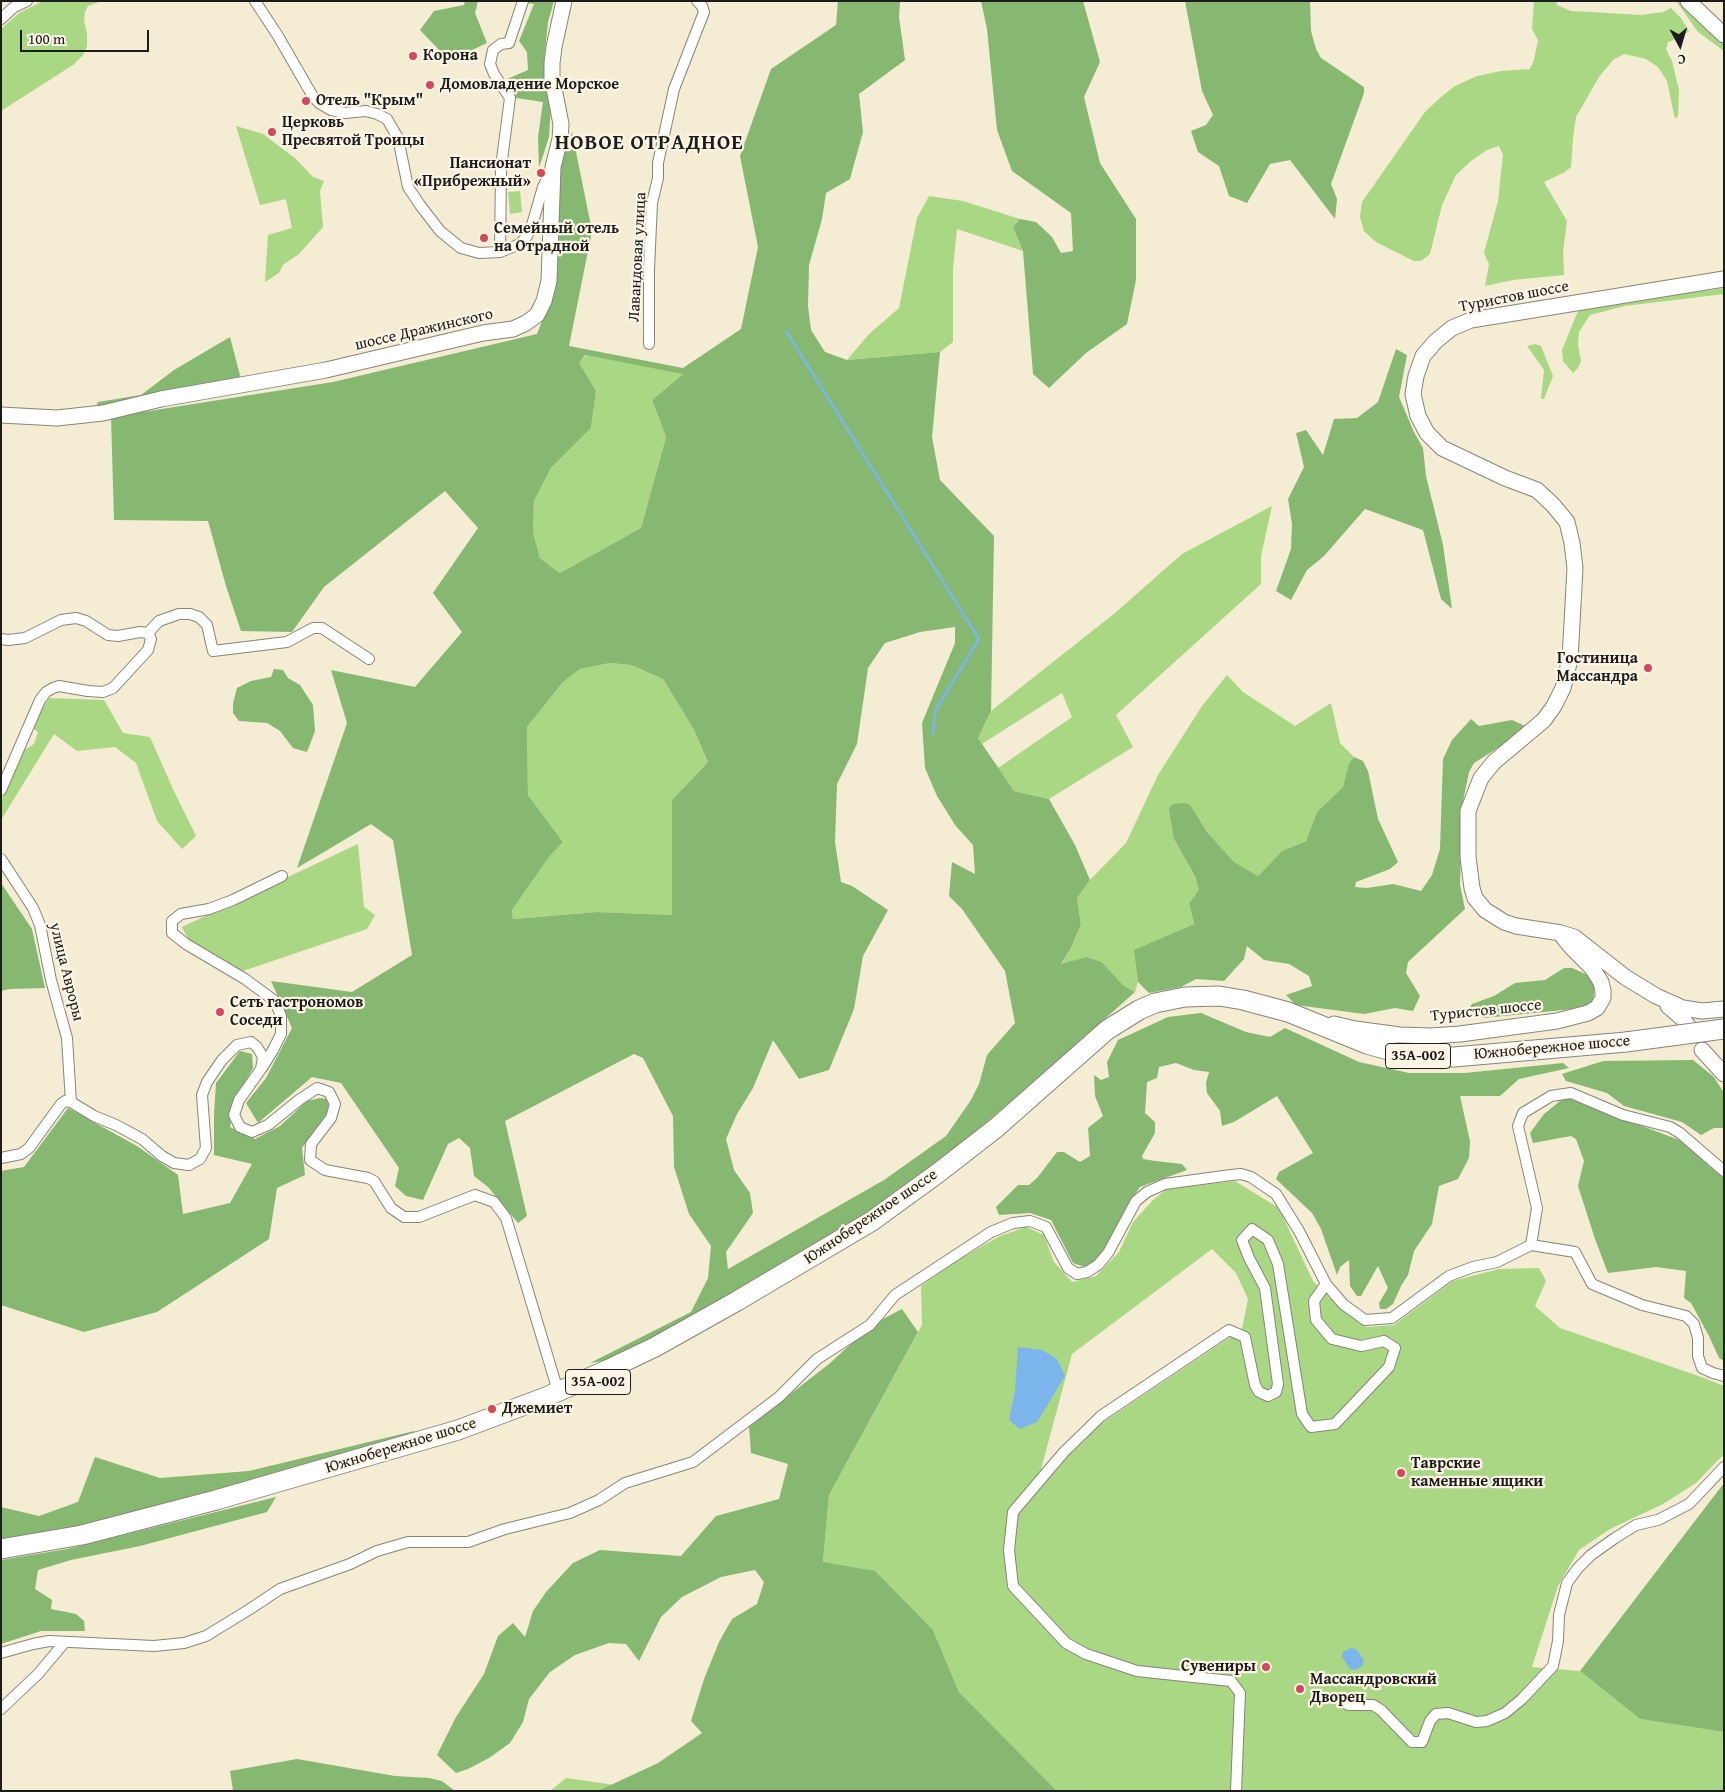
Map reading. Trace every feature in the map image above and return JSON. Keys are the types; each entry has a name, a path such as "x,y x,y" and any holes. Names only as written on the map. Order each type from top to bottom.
{"highway":[{"name":"Южнобережное шоссе","path":"1,1556 82,1542 460,1438 560,1400 580,1386 771,1282 872,1221 996,1128 1108,1030 1139,1010 1170,999 1219,996 1243,1000 1288,1012 1367,1044 1395,1052 1424,1057 1454,1057 1626,1045 1724,1029"},
{"name":"Южнобережное шоссе","path":"1,1549 82,1535 216,1500 458,1430 555,1393 580,1386 648,1357 740,1308 887,1220 940,1182 991,1141 1113,1036 1142,1016 1158,1010 1173,1006 1201,1004 1237,1007 1263,1013 1326,1039 1365,1052 1391,1059 1422,1063 1454,1063 1724,1036"},
{"path":"530,1410 533,1406 555,1393"}],"main road":[{"name":"шоссе Дражинского","path":"1,415 58,418 103,413 161,399 326,370 483,333 513,329 537,315 544,301 549,281 553,167 560,139 561,124 552,78 554,47 564,1"},
{"path":"1688,1 1724,35"},
{"name":"Туристов шоссе","path":"1724,279 1471,320 1452,328 1436,341 1423,356 1416,376 1413,394 1418,416 1427,433 1442,448 1505,478 1537,490 1554,505 1567,522 1572,543 1575,568 1570,659 1563,688 1544,720 1494,762 1481,778 1468,811 1467,836 1472,888 1475,898 1480,906 1504,922 1574,937 1608,965 1656,996 1682,1018 1724,1074"},
{"name":"Туристов шоссе","path":"1288,1012 1355,1029 1400,1035 1460,1034 1576,1017 1597,1008 1603,998 1603,991 1597,975 1561,933"},
{"name":"Туристов шоссе","path":"1656,996 1692,1010 1724,1010"},
{"path":"1696,1038 1696,1030 1702,1019 1724,1010"}],"street":[{"path":"1,19 14,7 27,1"},
{"path":"255,1 278,36 312,96 319,103 330,110 345,113 366,111 386,119 398,138 408,186 440,231 461,248 479,253 500,252 520,244 532,226 543,188 553,167"},
{"path":"500,252 501,167 510,98 494,74 490,64 493,50 501,44 508,43 524,1"},
{"path":"554,47 571,1"},
{"name":"Лавандовая улица","path":"649,344 652,203 658,178 658,163 674,89 704,12 702,6 697,1"},
{"path":"148,633 159,621 179,614 190,614 199,617 207,625 213,651 287,642 313,628 322,628 369,659"},
{"path":"1,639 25,638 61,620 76,618 86,621 108,635 148,633"},
{"path":"1,790 40,700 46,692 59,686 96,692 103,692 113,688 148,650 151,638 148,633"},
{"name":"улица Авроры","path":"1,859 33,908 40,925 51,980 67,1038 72,1102"},
{"path":"282,876 233,900 209,909 181,914 172,921 172,933 186,944 245,979 275,1001 281,1016 281,1034 261,1069 239,1100 234,1115 240,1127 252,1132 268,1125 317,1088 329,1092 336,1104 331,1118 311,1144 310,1160 325,1170 368,1178 374,1182 391,1208 404,1217 420,1218 475,1196 494,1202 506,1218 555,1393"},
{"path":"1,1158 21,1154 29,1148 65,1100 142,1139 162,1156 174,1163 189,1165 200,1159 206,1148 202,1095 207,1082 222,1060 237,1045 251,1042 257,1046 263,1057 261,1069"},
{"path":"1531,1245 1537,1208 1518,1126 1523,1113 1551,1096 1571,1093 1622,1115 1670,1127 1680,1133 1724,1171"},
{"path":"1,1653 49,1641 154,1646 184,1642 206,1636 280,1589 350,1564 377,1551 408,1542 468,1542 505,1529 570,1513 599,1500 625,1483 693,1462 779,1397 817,1359 870,1325 895,1295 991,1232 1013,1223 1030,1221 1046,1227 1068,1268 1078,1274 1087,1272 1098,1265 1108,1253 1136,1201 1147,1192 1165,1184 1240,1174 1251,1177 1276,1194 1299,1231 1326,1284 1343,1304 1365,1320 1392,1318 1449,1276 1473,1267 1497,1262 1531,1245 1575,1252 1592,1284 1642,1305 1686,1316 1694,1324 1698,1338 1698,1356 1702,1368 1713,1374 1724,1376"},
{"path":"1236,1791 1240,1693 1231,1681 1137,1671 1086,1654 1066,1643 1013,1586 1009,1550 1013,1512 1064,1452 1101,1416 1230,1330 1245,1337 1254,1385 1259,1392 1268,1396 1276,1392 1278,1384 1265,1288 1242,1240 1252,1228 1268,1240 1278,1264 1302,1414 1311,1427 1336,1424 1389,1367 1395,1348 1384,1341 1361,1346 1332,1339 1316,1320 1314,1301 1326,1284"},
{"path":"1348,1705 1373,1705 1381,1710 1412,1742 1422,1742 1430,1721 1436,1714 1448,1713 1476,1722 1487,1721 1505,1713 1522,1699 1553,1666 1558,1641 1559,1615 1567,1583 1578,1568 1591,1555 1636,1525 1658,1520 1689,1504 1724,1468"},
{"path":"1,1709 38,1674 65,1642"}],"green space":[{"path":"43,1 102,1 88,6 85,12 87,46 83,55 73,65 1,111 1,29 19,13"},
{"path":"465,1 478,1 475,13 487,43 470,51 440,51 420,30 434,11 464,5"},
{"path":"511,1 554,1 548,22 544,61 551,103 549,137 539,168 538,137 543,102 516,98 507,79 528,70 527,52 519,41 534,4"},
{"path":"838,1 900,1 899,17 905,60 859,94 863,132 850,179 826,193 822,219 809,265 808,306 811,330 825,352 847,360 940,352 932,437 940,480 994,536 991,711 978,738 1014,791 1049,799 1075,845 1090,880 1077,898 1081,924 1071,948 1061,964 1087,957 1102,962 1123,985 1135,992 973,1134 865,1219 696,1316 604,1361 590,1363 691,1312 708,1278 711,1246 689,1214 674,1167 673,1116 643,1058 634,1054 505,1121 527,1216 518,1223 488,1187 474,1176 470,1148 459,1138 448,1144 423,1200 406,1196 395,1186 399,1168 341,1083 312,1077 258,1123 246,1103 266,1078 292,1028 271,981 352,992 412,955 393,840 371,824 297,868 347,723 331,670 415,687 462,632 433,593 478,528 445,491 324,587 292,632 241,631 208,521 114,520 111,417 333,382 537,334 552,295 555,176 572,132 592,231 569,346 683,368 741,329 758,247 740,156 771,69 836,25","holes":["585,355 683,374 652,400 666,437 641,528 560,573 540,558 533,532 534,501 551,468 591,428 596,391 579,363","955,627 955,643 922,723 925,768 937,796 955,825 973,845 975,874 952,862 949,896 962,909 1005,971 1015,1023 987,1055 979,1084 971,1100 946,1136 884,1180 728,1269 726,1252 753,1213 750,1193 734,1170 726,1139 737,1114 753,1088 773,1040 799,1079 829,1070 854,1009 863,956 888,910 852,886 841,882 835,842 837,784 857,744 868,668 885,643 920,632","610,663 631,665 663,679 694,730 708,762 672,800 672,915 597,912 513,919 512,910 549,857 563,842 528,795 527,727 563,682 580,669"]},
{"path":"981,1 1083,1 1100,62 1084,97 1100,163 1136,219 1136,280 1127,324 1086,353 1049,388 1033,374 1023,251 1013,227 1020,219 1036,222 1052,237 1061,253 1073,251 1071,213 1012,171 997,130 987,29"},
{"path":"1185,1 1310,1 1311,31 1316,49 1321,58 1364,87 1364,93 1331,184 1337,199 1335,219 1290,160 1270,164 1247,203 1229,196 1219,166 1198,152 1191,131 1206,125 1213,115 1202,91"},
{"path":"1534,1 1556,1 1557,5 1571,11 1641,15 1663,12 1671,8 1681,18 1689,31 1681,37 1668,42 1666,49 1672,61 1679,90 1678,116 1675,119 1667,81 1658,67 1646,59 1624,54 1613,60 1599,77 1576,117 1571,167 1544,182 1567,221 1563,252 1564,275 1513,280 1485,286 1489,264 1484,253 1498,201 1503,155 1499,146 1487,150 1456,175 1442,205 1430,254 1421,261 1414,261 1376,242 1364,231 1360,217 1362,202 1425,112 1441,97 1455,86 1477,76 1501,71 1530,69 1538,40 1532,29"},
{"path":"1676,1 1683,1 1724,41 1724,51 1698,32"},
{"path":"236,126 263,134 296,159 313,177 324,181 320,191 323,227 299,254 283,265 279,273 265,282 268,235 292,228 286,199 260,205"},
{"path":"520,191 522,212 510,214 508,192"},
{"path":"929,196 963,201 1020,219 1013,227 1023,251 957,229 953,269 953,342 940,352 847,360 869,334 899,308 917,218"},
{"path":"1724,288 1724,294 1625,306 1590,315 1579,332 1578,345 1581,361 1578,368 1573,373 1563,361 1562,350 1578,311 1584,308"},
{"path":"230,337 241,379 96,407 98,402 141,395 174,370"},
{"path":"1535,344 1541,346 1553,376 1544,399 1541,399 1544,370 1527,346"},
{"path":"1396,349 1407,355 1399,397 1423,448 1426,476 1443,545 1452,609 1441,599 1423,530 1365,509 1324,556 1307,570 1291,600 1276,591 1291,549 1292,524 1288,499 1304,467 1296,433 1306,430 1323,455 1334,419 1357,418 1378,402"},
{"path":"586,355 684,373 652,400 666,437 641,528 560,573 540,558 533,532 534,501 551,468 591,428 596,391 578,363"},
{"path":"1272,506 1261,556 1261,584 1116,715 1133,747 1049,799 1014,791 998,768 1072,717 1062,693 982,744 978,738 991,711 1115,613 1182,554"},
{"path":"610,663 631,665 663,679 694,730 708,762 672,800 672,915 597,912 513,919 512,910 549,857 563,842 528,795 527,727 563,682 580,669"},
{"path":"274,669 283,670 288,678 300,685 313,705 315,731 307,752 293,748 280,731 267,723 239,721 233,713 233,703 237,688 251,681 271,677"},
{"path":"1227,675 1243,692 1295,726 1331,703 1340,743 1354,757 1349,763 1343,787 1317,812 1306,841 1282,851 1258,876 1234,863 1207,832 1191,806 1174,839 1195,876 1199,890 1189,903 1194,924 1135,950 1138,982 1135,992 1123,985 1102,962 1087,957 1061,965 1071,948 1081,924 1077,898 1090,880 1126,843 1158,775 1202,706"},
{"path":"49,698 104,700 123,733 150,737 196,836 182,849 157,821 136,763 115,747 77,751 54,734 1,820 1,800 24,750 34,744 38,732 31,727"},
{"path":"1471,719 1479,726 1512,720 1525,726 1512,739 1474,763 1469,772 1462,806 1460,885 1465,909 1408,962 1406,973 1420,996 1413,1011 1395,1008 1364,1014 1296,1005 1286,995 1312,986 1309,976 1289,964 1264,960 1247,946 1244,959 1224,981 1196,979 1181,987 1149,993 1138,982 1134,950 1194,924 1189,903 1199,890 1195,876 1174,839 1169,809 1173,804 1186,803 1191,806 1207,832 1234,862 1258,876 1282,851 1306,841 1317,812 1343,787 1349,763 1354,757 1363,761 1368,771 1378,819 1398,862 1390,869 1356,882 1355,887 1367,888 1393,884 1421,891 1432,875 1440,849 1443,759 1452,740"},
{"path":"358,844 364,907 375,915 367,929 243,971 189,941 182,927"},
{"path":"1,883 32,929 45,988 1,991"},
{"path":"1564,968 1572,968 1590,976 1595,985 1593,1002 1583,1008 1484,1018 1468,1010 1472,1004 1494,996 1515,983 1545,980"},
{"path":"1201,1013 1246,1032 1270,1037 1285,1028 1359,1062 1409,1073 1465,1073 1563,1063 1569,1068 1519,1079 1500,1096 1460,1096 1470,1141 1469,1158 1458,1179 1439,1186 1432,1224 1414,1251 1408,1275 1393,1304 1386,1309 1380,1309 1379,1303 1388,1288 1378,1266 1361,1296 1357,1296 1350,1286 1349,1260 1340,1267 1337,1275 1321,1229 1312,1213 1276,1179 1279,1172 1313,1153 1277,1096 1234,1122 1222,1126 1220,1111 1207,1093 1206,1083 1209,1072 1194,1070 1176,1063 1159,1067 1157,1078 1147,1082 1145,1113 1155,1122 1155,1133 1142,1156 1143,1159 1182,1164 1187,1170 1140,1187 1126,1207 1104,1254 1093,1264 1085,1267 1073,1263 1051,1220 1030,1213 999,1215 996,1207 1018,1185 1029,1185 1037,1178 1057,1152 1064,1152 1080,1162 1090,1156 1088,1128 1103,1116 1095,1096 1094,1075 1101,1080 1109,1077 1107,1062 1118,1040 1168,1017"},
{"path":"240,1051 252,1054 253,1068 235,1099 230,1127 255,1139 280,1126 307,1101 320,1098 327,1099 329,1110 302,1148 305,1175 277,1188 269,1239 157,1312 84,1332 1,1305 1,1171 24,1167 68,1108 137,1146 178,1175 183,1214 230,1203 252,1164 214,1155 216,1083"},
{"path":"1693,1060 1714,1077 1724,1091 1724,1128 1714,1128 1701,1135 1682,1122 1624,1106 1607,1093 1566,1081 1562,1074 1603,1061"},
{"path":"1565,1097 1682,1141 1724,1178 1724,1361 1719,1358 1691,1303 1684,1298 1686,1271 1656,1267 1608,1273 1578,1186 1584,1161 1576,1139 1571,1136 1533,1143 1530,1133 1544,1114"},
{"path":"1235,1181 1279,1208 1313,1281 1334,1302 1366,1327 1394,1325 1453,1281 1499,1269 1539,1268 1546,1281 1535,1306 1560,1328 1724,1386 1724,1454 1696,1483 1663,1504 1610,1529 1579,1550 1558,1586 1532,1667 1580,1671 1640,1719 1724,1732 1724,1791 1057,1791 959,1692 933,1630 823,1562 829,1495 922,1325 921,1286 958,1260 1000,1236 1026,1227 1044,1235 1054,1262 1072,1282 1096,1276 1119,1252 1133,1222 1153,1200 1167,1189","holes":["1212,1249 1236,1273 1248,1299 1242,1329 1086,1434 1040,1473 1072,1354"]},
{"path":"902,1309 918,1332 829,1495 823,1562 875,1571 933,1630 959,1692 1057,1791 598,1791 658,1763 702,1733 691,1721 704,1679 719,1642 732,1619 757,1604 764,1582 755,1570 721,1577 682,1597 661,1617 639,1661 626,1644 609,1643 575,1655 550,1672 529,1699 523,1722 510,1743 489,1758 456,1773 437,1755 456,1717 484,1674 498,1636 513,1623 525,1637 533,1611 546,1592 573,1563 600,1550 681,1556 716,1516 779,1499 788,1464 751,1453 749,1426 883,1319"},
{"path":"414,1431 416,1437 257,1484 43,1535 1,1540 1,1507 39,1516 78,1502 95,1457 160,1478 249,1471"},
{"path":"1724,1483 1724,1732 1640,1719 1580,1671"},
{"path":"276,1497 267,1512 140,1546 71,1560 38,1570 35,1589 52,1600 51,1609 76,1614 84,1621 85,1631 41,1631 1,1644 1,1560 67,1549"},
{"path":"297,1759 395,1776 429,1778 442,1781 455,1791 233,1791 230,1771"},
{"path":"566,1778 657,1791 550,1791"}],"water":[{"path":"1018,1347 1042,1350 1057,1359 1065,1376 1037,1422 1020,1429 1009,1420 1015,1391"},
{"path":"1350,1648 1356,1649 1364,1660 1362,1666 1355,1670 1350,1669 1342,1657 1343,1652"}],"waterway":[{"path":"786,331 979,639 935,711 933,734"}],"place":[{"name":"Корона","path":"413,56"},
{"name":"Домовладение Морское","path":"430,85"},
{"name":"Отель \"Крым\"","path":"306,101"},
{"name":"Церковь Пресвятой Троицы","path":"272,132"},
{"name":"Пансионат «Прибрежный»","path":"541,173"},
{"name":"Семейный отель на Отрадной","path":"484,238"},
{"name":"Гостиница Массандра","path":"1648,668"},
{"name":"Сеть гастрономов Соседи","path":"220,1012"},
{"name":"Джемиет","path":"492,1409"},
{"name":"Таврские каменные ящики","path":"1401,1473"},
{"name":"Сувениры","path":"1266,1667"},
{"name":"Массандровский Дворец","path":"1300,1689"}],"district":[{"name":"НОВОЕ ОТРАДНОЕ","path":"649,144"}]}
